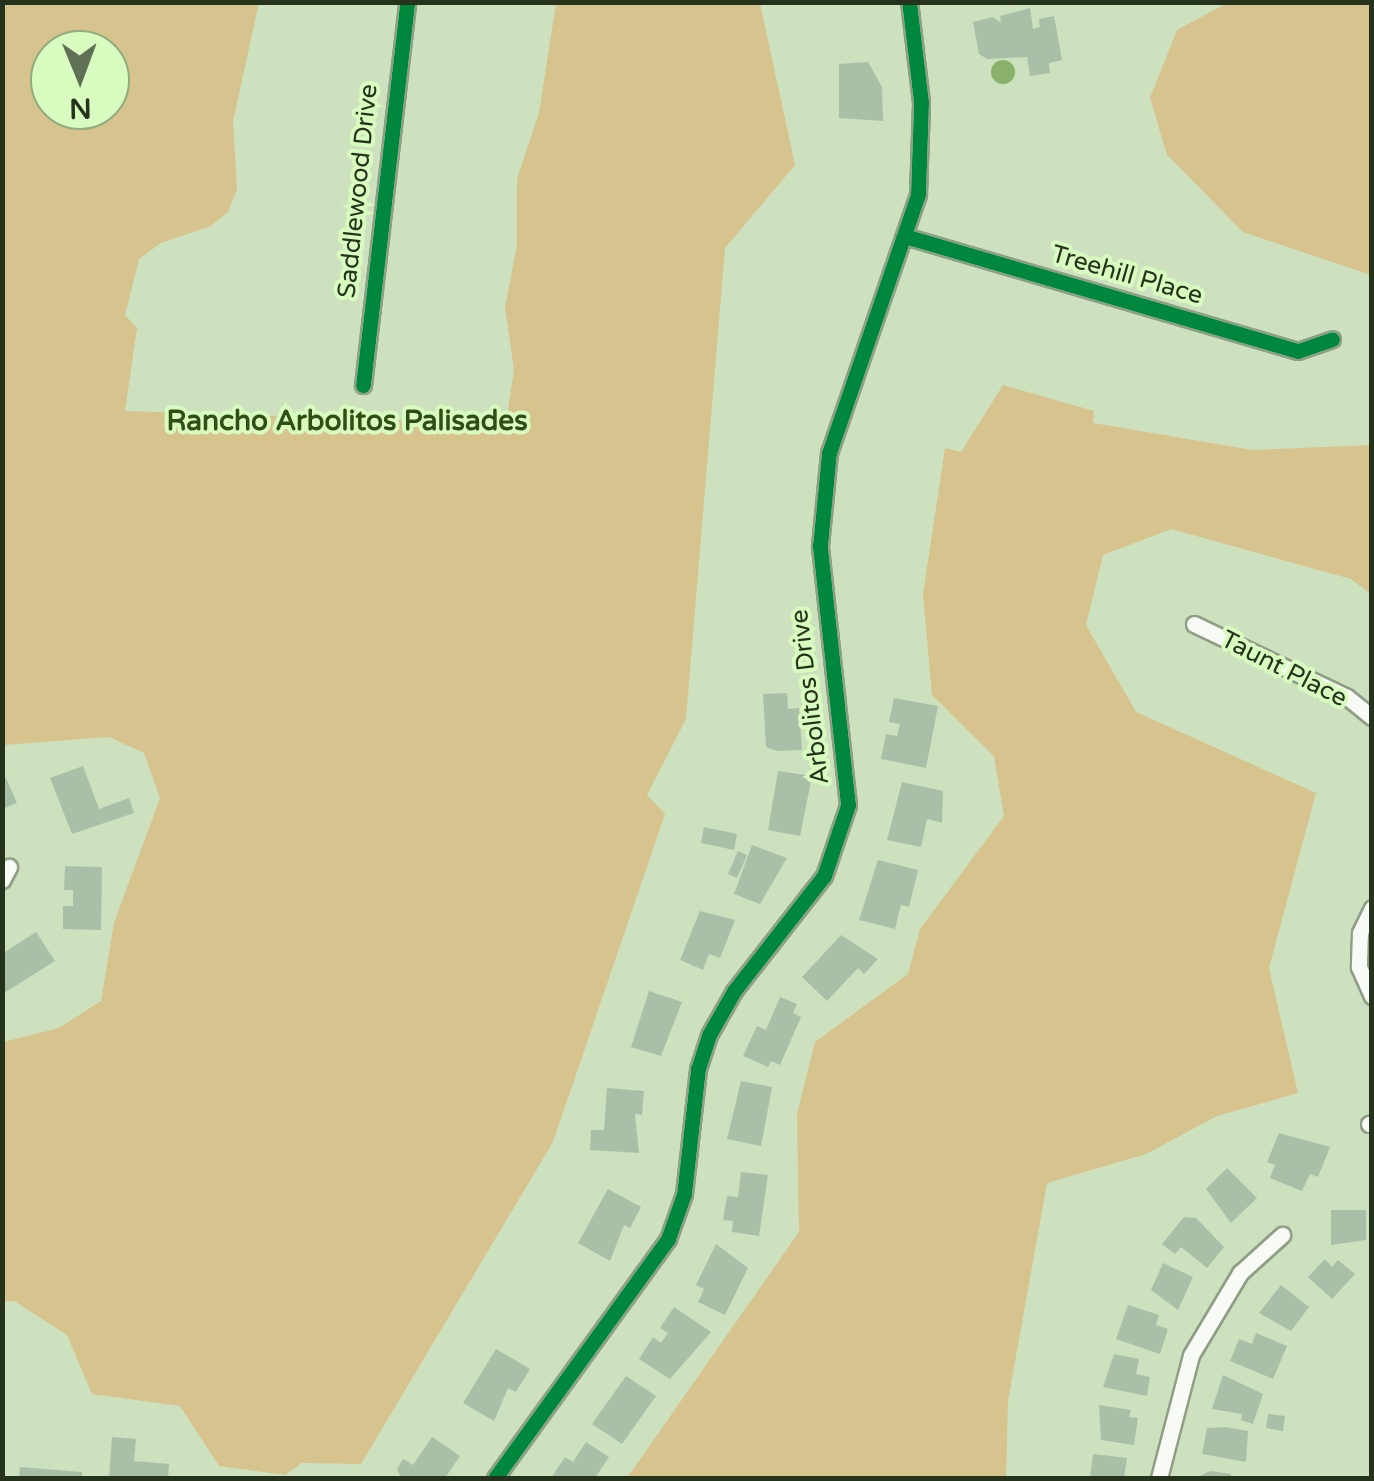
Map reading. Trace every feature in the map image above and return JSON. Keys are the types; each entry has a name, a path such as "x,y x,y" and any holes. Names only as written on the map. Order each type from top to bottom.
{"street":[{"name":"Saddlewood Drive","path":"362,385 407,2"},
{"name":"Arbolitos Drive","path":"495,1478 668,1239 684,1194 698,1069 710,1034 734,992 801,912 837,842 848,805 847,759 826,635 820,546 829,453 854,366 908,237 922,148 909,2"},
{"name":"Treehill Place","path":"908,237 1298,350 1332,338"},
{"name":"Taunt Place","path":"1194,624 1347,698 1372,717"},
{"path":"1372,908 1360,934 1359,967 1372,996"},
{"path":"1158,1478 1191,1355 1240,1272 1282,1235"}],"shaded area":[{"path":"3,2 259,3 233,121 237,189 228,212 211,226 161,243 139,259 125,315 137,328 125,411 506,424 514,370 505,307 517,245 517,179 539,113 556,3 760,3 795,165 725,248 686,719 647,795 665,814 553,1142 361,1464 302,1463 285,1475 219,1466 180,1406 92,1394 67,1335 14,1301 3,1301 3,1042 59,1028 101,1001 114,923 160,798 144,753 109,737 3,745"},
{"path":"1227,3 1371,3 1371,275 1243,232 1167,155 1150,98 1177,30"},
{"path":"1003,60 1012,63 1012,81 1003,84 994,81 991,72 994,63"},
{"path":"1003,385 1094,411 1093,423 1253,450 1371,445 1371,594 1351,579 1171,529 1103,555 1086,625 1136,712 1316,793 1269,968 1298,1093 1217,1116 1146,1154 1047,1183 1008,1401 1006,1478 627,1478 799,1232 797,1114 815,1042 908,974 920,929 1004,816 994,756 932,695 923,594 945,448 961,452"}],"building":[{"path":"1030,8 1033,29 1040,27 1039,19 1054,16 1062,60 1049,63 1050,73 1030,76 1027,57 987,59 979,54 973,22 993,17 1001,23 1000,16"},
{"path":"868,62 882,87 883,121 839,118 839,64"},
{"path":"787,693 788,709 799,708 802,750 777,751 766,747 763,694"},
{"path":"894,698 938,706 926,768 881,759 886,734 897,736 900,724 889,722"},
{"path":"83,766 99,809 129,798 134,813 72,834 50,778"},
{"path":"778,771 812,776 800,836 768,830"},
{"path":"6,778 17,803 2,809 2,780"},
{"path":"902,782 943,791 942,823 927,819 921,847 887,840"},
{"path":"704,827 737,834 734,850 701,843"},
{"path":"752,845 787,858 760,904 734,894"},
{"path":"738,851 747,855 737,878 728,874"},
{"path":"878,860 918,870 909,907 901,905 895,929 859,920"},
{"path":"65,866 102,867 101,930 63,929 63,906 73,906 73,890 64,890"},
{"path":"700,911 735,920 720,958 709,954 703,970 680,960"},
{"path":"36,932 55,961 4,993 2,954"},
{"path":"841,935 878,959 864,974 858,968 827,1001 802,977"},
{"path":"649,991 682,1002 661,1056 631,1047"},
{"path":"780,997 797,1004 793,1013 801,1017 780,1065 771,1061 768,1067 743,1056 757,1026 766,1030"},
{"path":"741,1081 772,1087 761,1146 727,1139"},
{"path":"607,1088 644,1091 642,1115 635,1114 639,1153 590,1150 591,1130 604,1130"},
{"path":"1279,1133 1330,1147 1318,1177 1310,1174 1302,1191 1270,1178 1275,1165 1267,1162"},
{"path":"1227,1168 1257,1198 1231,1223 1206,1189"},
{"path":"741,1172 768,1175 759,1236 732,1232 733,1221 723,1220 727,1196 738,1197"},
{"path":"608,1189 641,1207 630,1228 624,1225 610,1261 578,1243"},
{"path":"1331,1210 1366,1210 1366,1240 1331,1245"},
{"path":"1184,1217 1196,1218 1224,1247 1207,1268 1181,1247 1175,1254 1162,1244"},
{"path":"716,1244 748,1268 725,1315 698,1302 704,1289 696,1285"},
{"path":"1325,1259 1332,1267 1338,1260 1355,1274 1332,1299 1308,1277"},
{"path":"1163,1263 1193,1277 1178,1310 1151,1290"},
{"path":"1281,1285 1309,1307 1291,1331 1259,1313"},
{"path":"1128,1305 1159,1315 1156,1325 1168,1329 1160,1354 1116,1339"},
{"path":"674,1307 711,1332 670,1379 639,1359 653,1337 661,1343 668,1333 660,1328"},
{"path":"1256,1333 1287,1346 1273,1379 1230,1361 1239,1339 1252,1344"},
{"path":"496,1349 530,1369 516,1392 508,1388 494,1421 463,1403"},
{"path":"1114,1354 1139,1359 1136,1374 1150,1377 1147,1396 1103,1387"},
{"path":"1223,1375 1263,1394 1253,1424 1241,1420 1242,1414 1212,1409"},
{"path":"626,1376 656,1396 622,1444 592,1424"},
{"path":"1099,1405 1131,1410 1129,1417 1138,1418 1134,1445 1101,1440"},
{"path":"1268,1414 1285,1416 1283,1431 1266,1428"},
{"path":"1207,1428 1248,1431 1246,1462 1202,1454"},
{"path":"112,1437 136,1439 134,1461 169,1464 168,1478 109,1478"},
{"path":"432,1437 460,1456 445,1478 401,1478 397,1469 403,1459 413,1465"},
{"path":"586,1442 609,1457 595,1478 551,1478 565,1457 573,1462"},
{"path":"1093,1454 1127,1458 1124,1478 1090,1478"},
{"path":"20,1467 82,1472 82,1478 19,1478"},
{"path":"1210,1471 1231,1474 1231,1478 1196,1478"}],"cycle path":[{"path":"363,385 407,2"},
{"path":"495,1478 668,1239 684,1194 698,1069 709,1035 734,991 824,876 848,805 820,546 829,453 918,194 921,102 909,2"},
{"path":"908,237 1298,351 1332,339"}],"district":[{"name":"Rancho Arbolitos Palisades","path":"347,421"}]}
